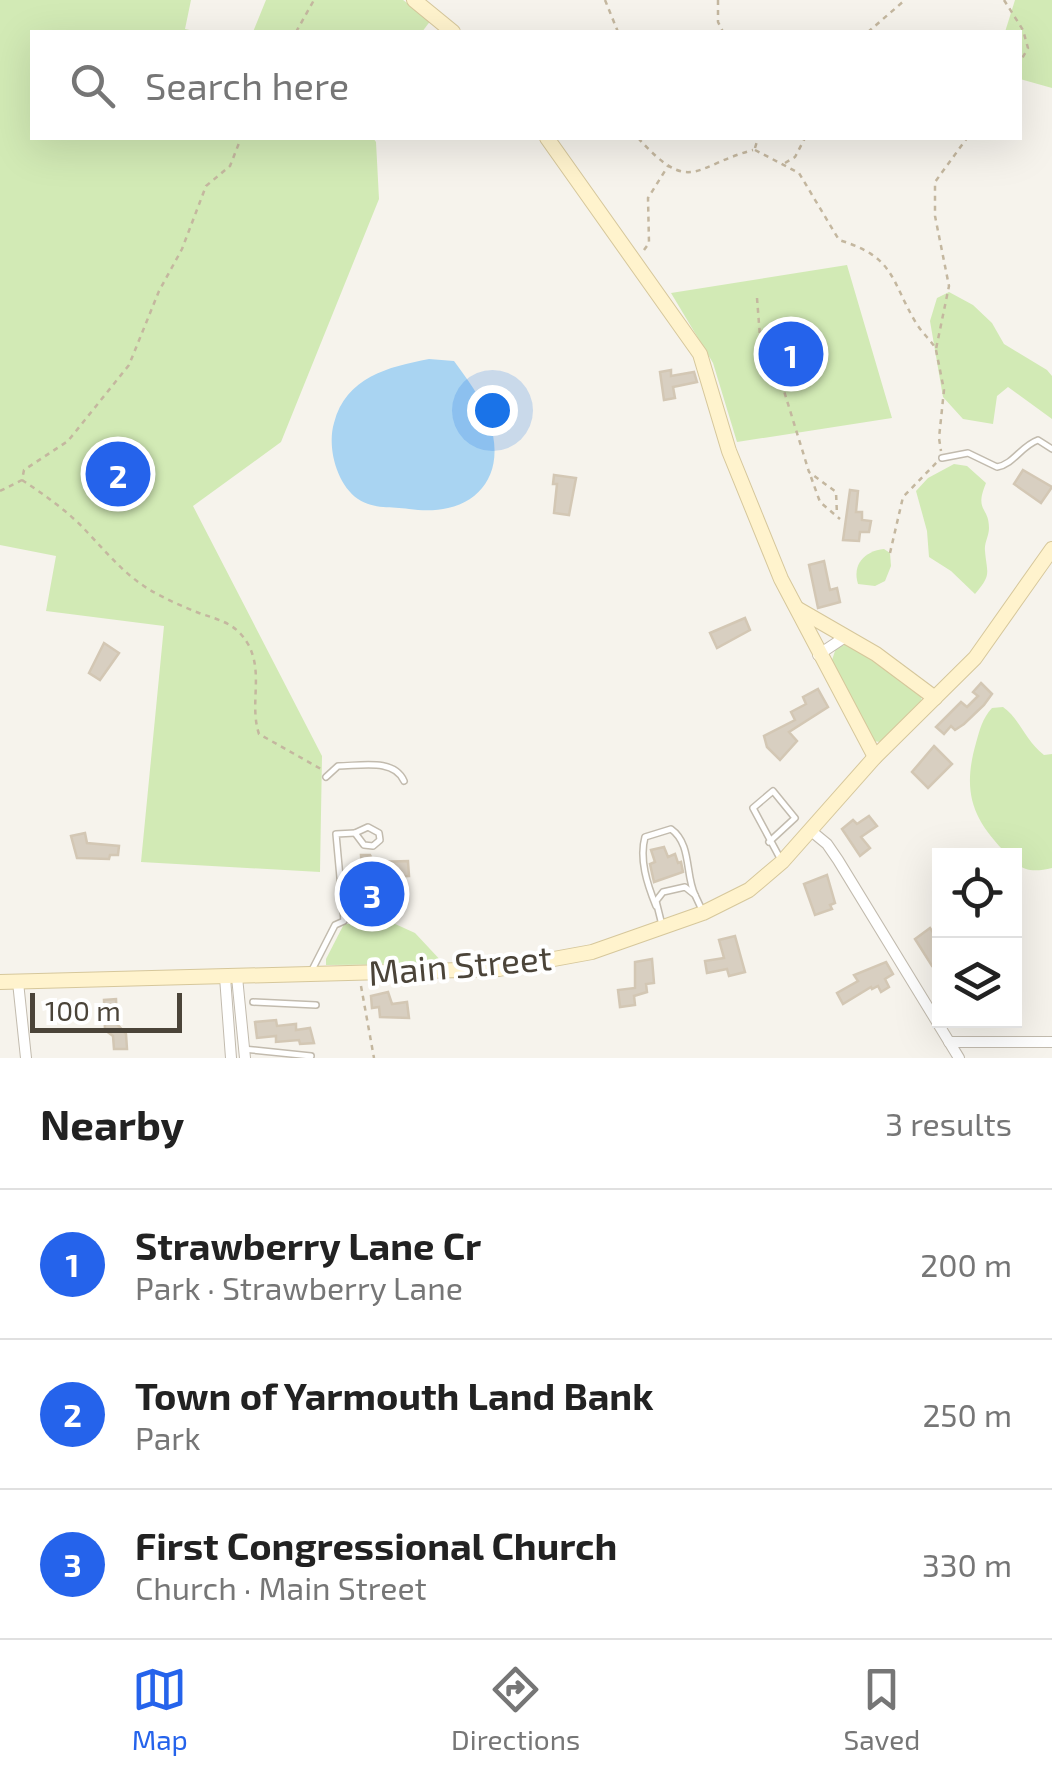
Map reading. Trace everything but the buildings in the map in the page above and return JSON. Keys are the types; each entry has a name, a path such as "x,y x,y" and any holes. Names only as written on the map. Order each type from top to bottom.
{"main road":[{"path":"414,0 451,30"},
{"path":"548,140 704,362 729,451 793,604 875,757"},
{"name":"Main Street","path":"0,982 518,967 592,952 702,913 749,890 782,862 875,757 981,651 1052,549"},
{"path":"793,604 807,616 876,654 936,698"}],"street":[{"path":"818,655 844,637"},
{"path":"810,830 838,860 958,1058"},
{"path":"231,977 231,1053"},
{"path":"231,977 244,1054"},
{"path":"18,982 26,1058"},
{"path":"950,1042 1052,1042"}],"lane":[{"path":"942,458 968,453 997,467 1008,463 1032,441 1038,440 1052,449"},
{"path":"326,777 338,766 386,766 398,770 404,781"},
{"path":"768,842 795,818 773,792 753,808 768,842 782,862"},
{"path":"309,975 335,925 344,921 336,834 371,827 379,833 380,840 367,846 355,833"},
{"path":"663,929 644,868 645,836 671,829 678,834 692,871 690,884 702,913"},
{"path":"656,906 664,892 679,886 695,896"},
{"path":"254,1002 316,1005"},
{"path":"231,1053 311,1056"}],"path":[{"path":"297,30 314,0"},
{"path":"605,0 617,30"},
{"path":"718,0 722,30"},
{"path":"870,30 904,0"},
{"path":"1004,0 1023,30 1028,48 1022,58"},
{"path":"22,480 24,470 76,432 129,364 206,186 230,166 240,140"},
{"path":"640,140 677,172 692,174 755,150 785,163 799,173 839,240 863,248 887,265 916,323 936,349"},
{"path":"755,150 758,140"},
{"path":"785,163 795,156 803,140"},
{"path":"890,552 903,496 942,458 939,438 944,390 936,349 949,286 935,216 935,182 966,140"},
{"path":"634,258 650,243 648,198 669,165"},
{"path":"757,298 760,337 776,365 811,476 820,502 838,517 838,498 826,483 811,476"},
{"path":"0,491 22,480"},
{"path":"22,480 80,524 124,572 151,591 201,614 218,616 241,634 254,661 254,720 259,734 318,765 326,777"},
{"path":"361,974 374,1058"}],"green space":[{"path":"0,0 191,0 185,29 190,30 30,30 30,140 376,142 379,199 281,442 193,506 322,756 320,872 141,862 164,626 46,611 56,556 0,545"},
{"path":"266,0 403,0 431,20 424,30 254,30"},
{"path":"1015,0 1052,0 1052,88 1022,80 1022,30 1006,30"},
{"path":"847,265 892,418 737,442 713,363 671,293"},
{"path":"949,292 973,305 992,323 1004,344 1052,376 1052,419 1008,387 997,396 993,424 963,419 943,397 930,321 937,298"},
{"path":"954,464 967,466 986,483 981,499 989,528 985,548 987,574 975,594 929,557 927,531 916,491 928,478"},
{"path":"884,549 890,553 891,566 885,581 875,586 858,584 861,560"},
{"path":"847,644 921,696 922,702 880,742 872,741 830,666 836,648"},
{"path":"1003,707 1037,749 1044,755 1052,754 1052,868 1022,868 1022,848 1002,848 973,804 972,760 984,720 992,708"},
{"path":"393,923 415,933 444,964 326,965 344,924"}],"water":[{"path":"429,359 454,361 482,404 494,442 489,478 466,501 450,508 371,505 350,492 335,464 332,432 340,407 348,395 371,377"}],"place":[{"name":"Strawberry Lane Cr","path":"791,354"},
{"name":"Town of Yarmouth Land Bank","path":"118,474"},
{"name":"First Congressional Church","path":"372,894"}]}
